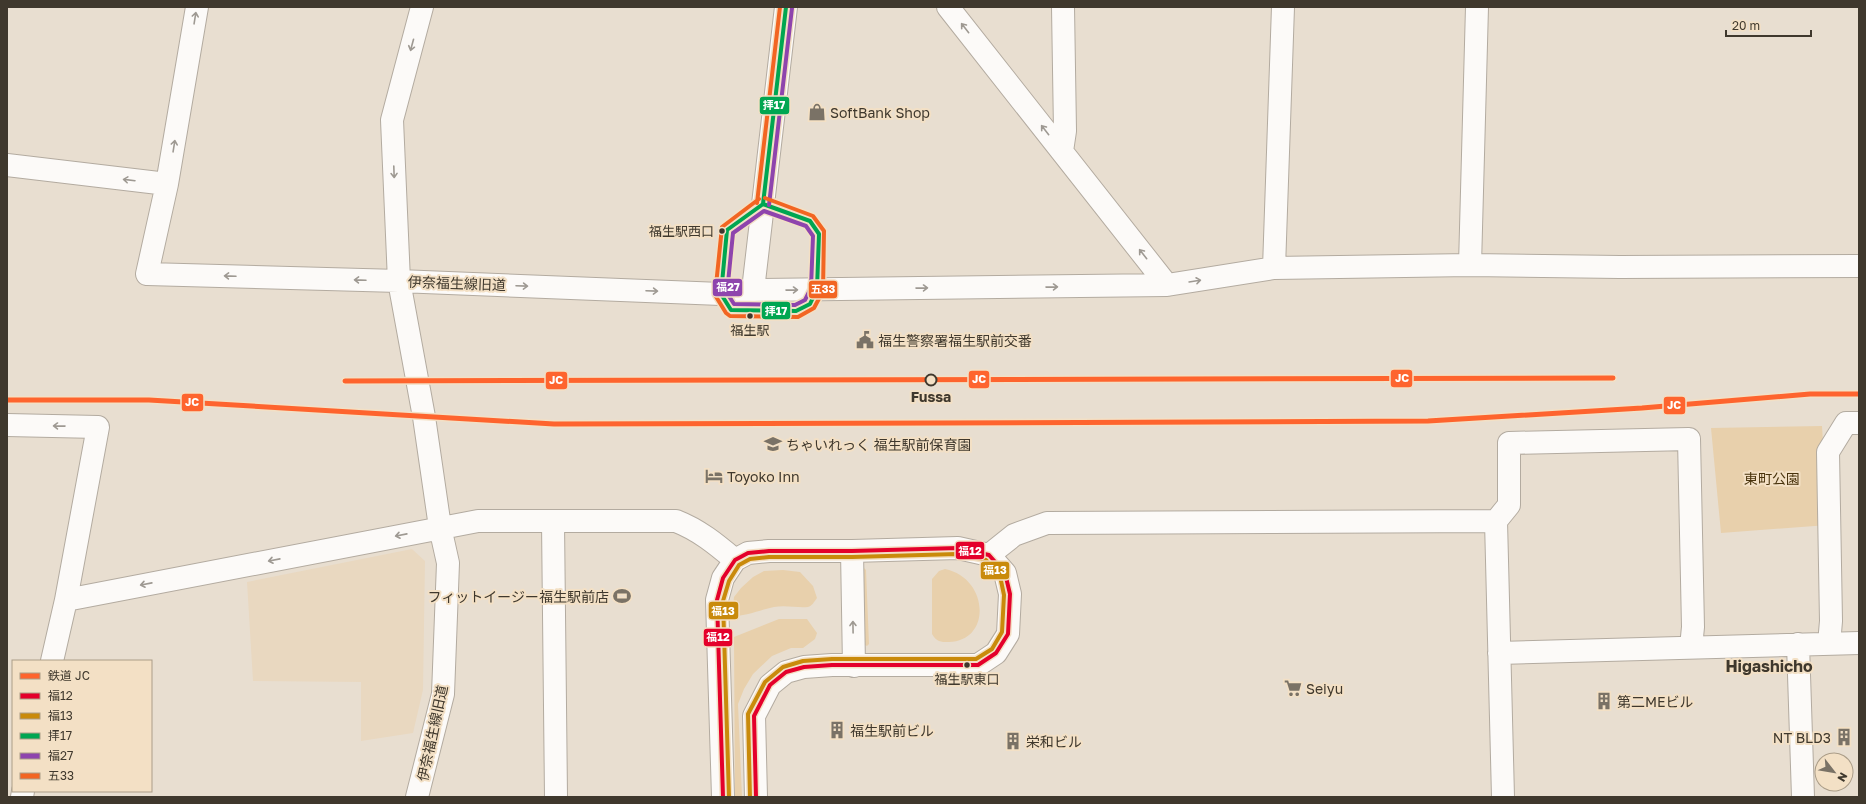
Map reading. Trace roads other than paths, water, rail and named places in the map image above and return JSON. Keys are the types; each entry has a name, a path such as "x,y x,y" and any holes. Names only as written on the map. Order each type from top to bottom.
{"street":[{"path":"197,7 167,184 147,274 399,281 392,120 422,7"},
{"path":"753,290 786,7"},
{"path":"948,7 1167,285"},
{"path":"1062,151 1065,131 1063,7"},
{"path":"1274,268 1283,7"},
{"path":"1470,265 1477,7"},
{"path":"7,165 167,184"},
{"name":"伊奈福生線旧道","path":"417,797 443,694 448,563 440,528 424,417 399,281 721,294 753,290 1167,285 1274,268 1470,265 1620,267 1859,266"},
{"path":"1829,644 1831,621 1828,452 1846,423 1859,423"},
{"path":"7,425 98,427 66,600 52,660"},
{"path":"1503,797 1496,521 1509,505 1509,443 1689,439 1693,627 1691,647"},
{"path":"66,600 478,521 676,521 704,535 735,560"},
{"path":"989,555 1014,535 1047,523 1496,521"},
{"path":"553,522 556,797"},
{"path":"723,797 717,600 723,578 735,560 748,553 769,551 852,551 958,548 989,555 1005,573 1010,594 1008,634 996,653 978,665 804,667 786,672 770,685 754,716 756,797"},
{"path":"852,551 854,666"},
{"path":"1499,653 1859,643"},
{"path":"1798,644 1803,797"}],"rail line":[{"name":"JC","path":"345,381 1613,378"},
{"name":"JC","path":"7,400 149,400 554,424 940,423 1428,421 1642,408 1810,394 1859,394"}],"place":[{"name":"SoftBank Shop","path":"817,112"},
{"name":"福生駅西口","path":"722,231"},
{"name":"福生駅","path":"750,316"},
{"name":"福生警察署福生駅前交番","path":"865,340"},
{"name":"Fussa","path":"931,380"},
{"name":"ちゃいれっく 福生駅前保育園","path":"773,444"},
{"name":"Toyoko Inn","path":"714,476"},
{"name":"フィットイージー福生駅前店","path":"622,596"},
{"name":"福生駅東口","path":"967,665"},
{"name":"Seiyu","path":"1293,688"},
{"name":"第二MEビル","path":"1604,701"},
{"name":"福生駅前ビル","path":"837,730"},
{"name":"NT BLD3","path":"1844,737"},
{"name":"栄和ビル","path":"1013,741"}],"district":[{"name":"Higashicho","path":"1769,666"}],"park label":[{"name":"東町公園","path":"1772,478"}]}
